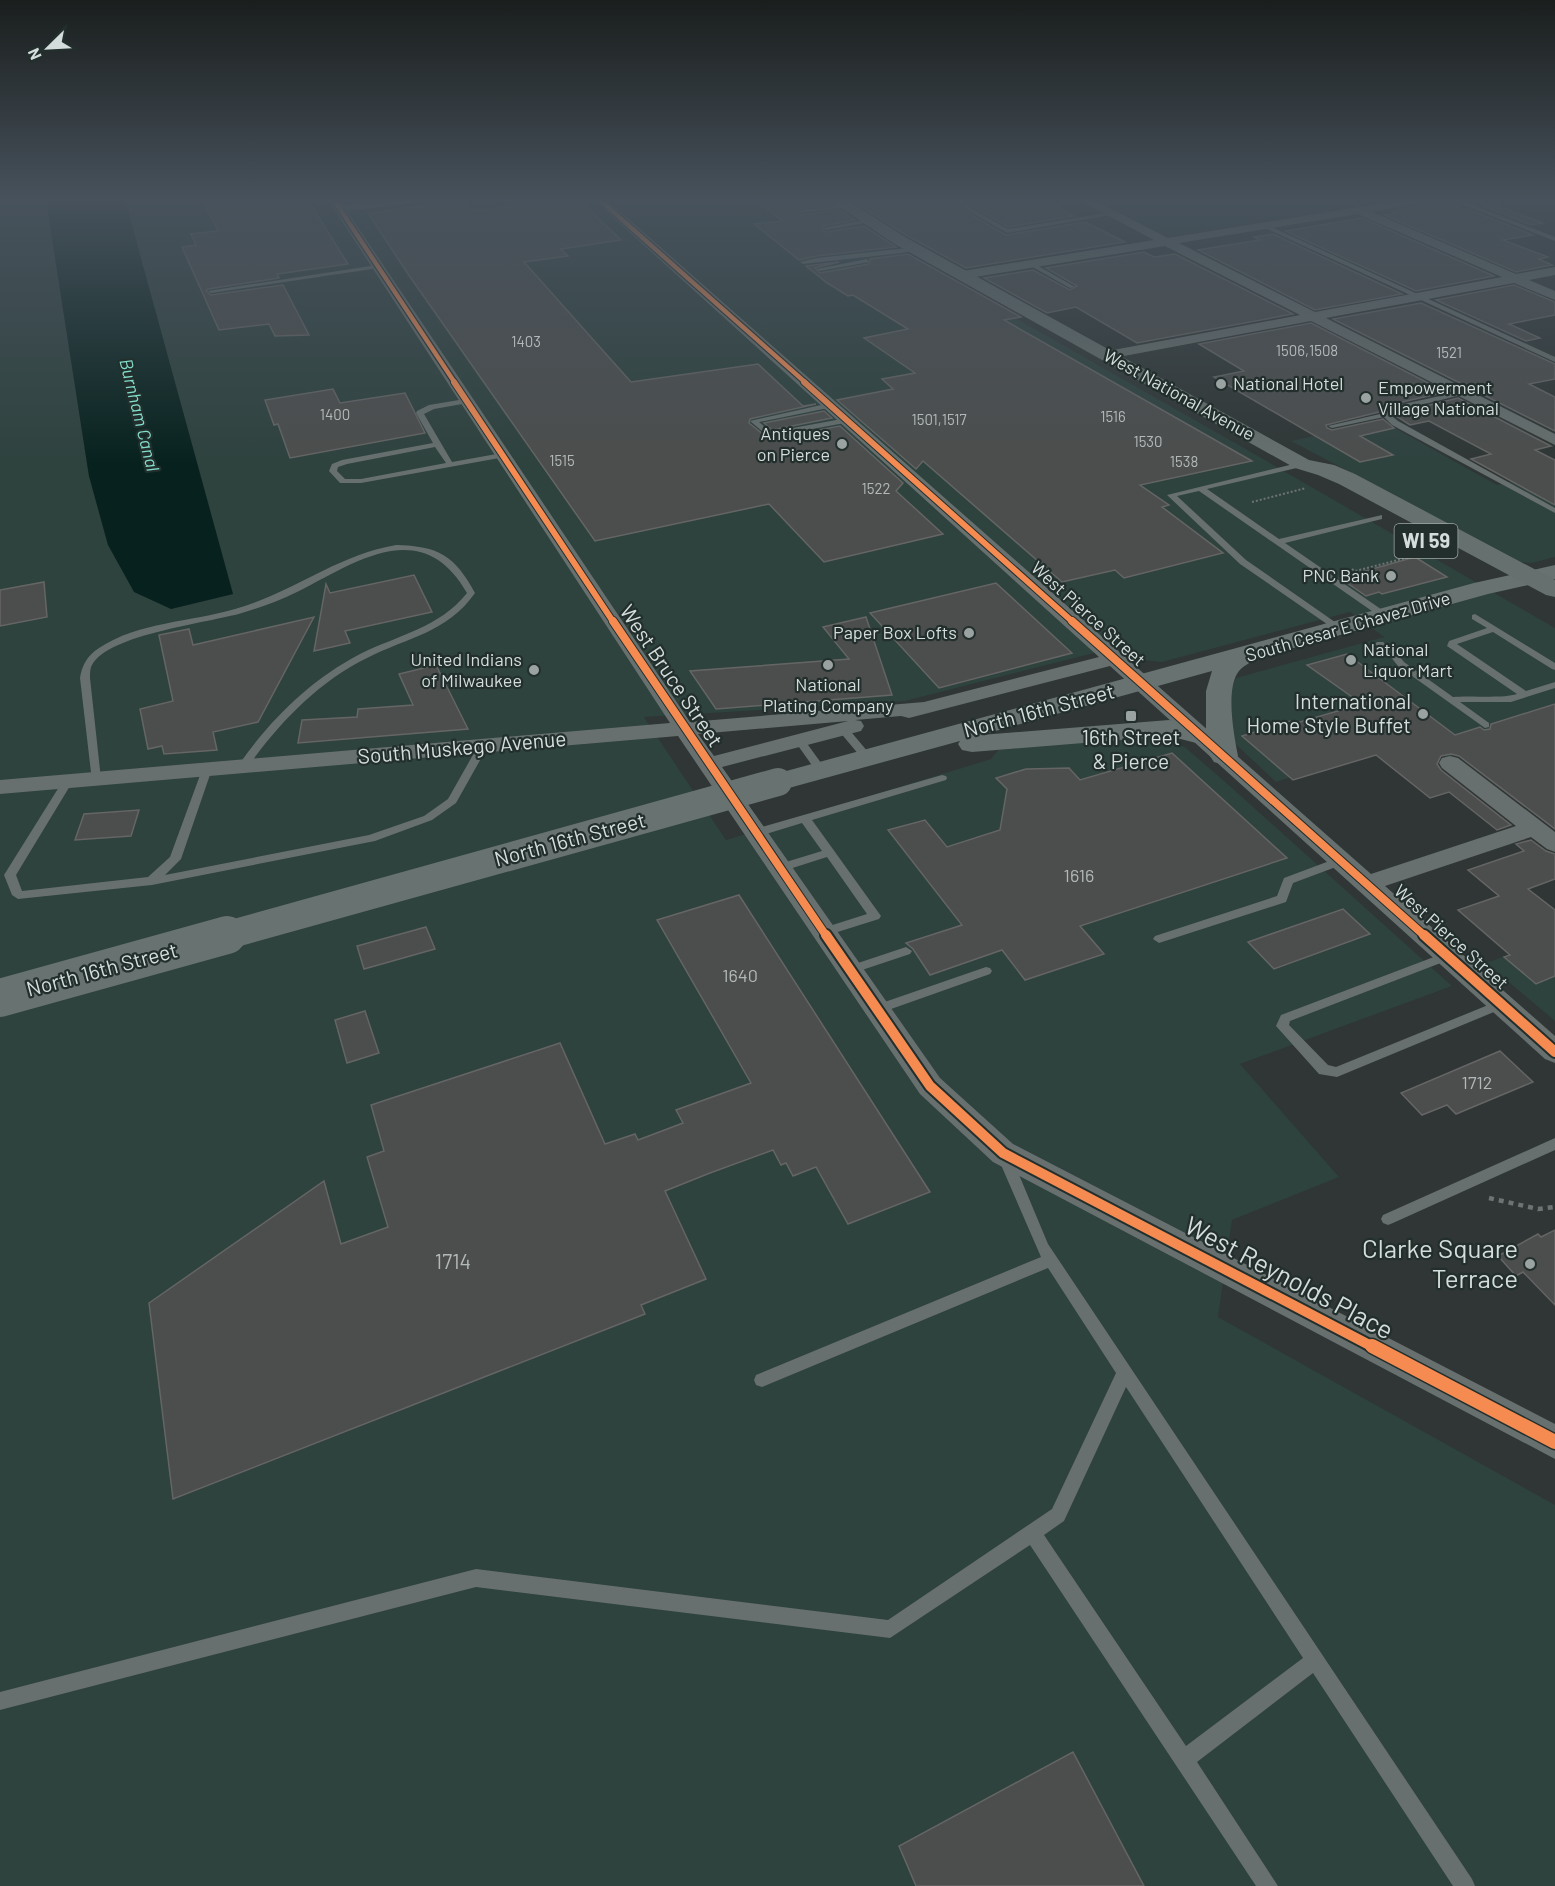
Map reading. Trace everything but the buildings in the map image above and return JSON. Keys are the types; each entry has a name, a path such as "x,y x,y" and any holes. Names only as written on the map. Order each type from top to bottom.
{"main road":[{"name":"West National Avenue","path":"987,288 1302,464 1326,470 1543,574 1555,591"},
{"name":"West National Avenue","path":"1302,464 1311,476 1379,517 1555,613"},
{"path":"1379,517 1407,510"},
{"name":"South Cesar E Chavez Drive","path":"1141,684 1502,583 1543,574"},
{"path":"1224,756 1218,727 1221,688 1225,670 1243,656"},
{"name":"North 16th Street","path":"0,998 901,748 1141,684"},
{"path":"901,748 1169,728 1200,736"}],"street":[{"name":"West Bruce Street","path":"391,288 684,729 930,1086 1003,1153"},
{"name":"West Pierce Street","path":"699,288 1555,1052"},
{"path":"1258,288 1555,440"},
{"path":"1108,355 1465,288"},
{"path":"1538,288 1555,296"},
{"name":"South Muskego Avenue","path":"709,764 1113,659"},
{"name":"South Muskego Avenue","path":"0,787 924,708"},
{"path":"1450,763 1555,844"},
{"path":"1367,884 1534,828"},
{"name":"West Reynolds Place","path":"1003,1153 1555,1442"}],"lane":[{"path":"211,291 232,288"},
{"path":"1400,288 1555,360"},
{"path":"1384,416 1383,413 1388,410 1463,393"},
{"path":"450,464 420,413 432,407 465,401"},
{"path":"830,405 754,421 769,435 847,420"},
{"path":"1332,426 1384,416 1555,511"},
{"path":"437,444 345,462 335,466 333,471 339,479 351,482 502,455"},
{"path":"1302,464 1171,495 1244,562 1340,629"},
{"path":"1200,488 1385,616"},
{"path":"1277,542 1379,517"},
{"path":"96,779 85,678 88,663 97,653 123,640 233,613 271,601 340,564 369,553 397,547 423,549 436,552 449,560 464,578 471,593 464,605 439,624 389,643 350,663 316,688 271,727 243,766"},
{"path":"1475,617 1555,667"},
{"path":"1494,629 1457,640 1452,643 1452,646 1525,695"},
{"path":"1380,644 1401,664 1485,725"},
{"path":"1452,700 1511,699 1555,685"},
{"path":"843,729 864,754"},
{"path":"799,740 820,769"},
{"path":"68,781 10,875 18,896 152,881 371,838 428,819 452,801 483,746"},
{"path":"152,881 175,860 207,769"},
{"path":"756,833 942,778"},
{"path":"805,819 875,916 824,932"},
{"path":"780,868 829,853"},
{"path":"1159,939 1282,899 1288,880 1340,861"},
{"path":"850,970 906,951"},
{"path":"1447,956 1285,1018 1282,1026 1324,1070 1337,1072 1502,1004"},
{"path":"877,1009 986,970"},
{"path":"1388,1219 1555,1144"},
{"path":"1003,1153 1042,1247 1464,1886"},
{"path":"762,1380 1051,1260"},
{"path":"0,1701 476,1578 890,1629 1058,1515 1125,1372"},
{"path":"1032,1533 1268,1886"},
{"path":"1185,1759 1315,1660"}],"path":[{"path":"1227,507 1309,487"},
{"path":"1346,565 1355,571 1422,554"},
{"path":"1484,1200 1490,1197 1506,1199 1539,1211 1555,1208"}],"shaded area":[{"path":"0,288 60,288 89,476 108,545 171,609 233,594 149,288 962,288 1555,628 1555,742 1475,746 1447,758 1418,736 1276,782 1231,740 1231,688 1236,678 1384,637 1350,612 1162,662 1142,660 1122,646 905,701 644,717 726,840 991,759 998,750 1144,736 1170,739 1186,748 1231,787 1452,986 1240,1064 1339,1177 1232,1220 1218,1317 1555,1505 1555,1886 0,1886"},
{"path":"1382,421 1497,485 1532,477 1555,490 1555,557 1532,563 1519,562 1291,441"},
{"path":"1555,937 1555,1021 1486,963"}],"water":[{"name":"Burnham Canal","path":"60,288 149,288 233,594 171,609 134,592 108,545 89,476"}],"cycle path":[{"path":"392,288 684,729 930,1086 1003,1153 1555,1442"},
{"path":"699,288 1555,1052"}],"place":[{"name":"National Hotel","path":"1221,384"},
{"name":"Empowerment Village National","path":"1366,398"},
{"name":"Antiques on Pierce","path":"842,444"},
{"name":"PNC Bank","path":"1391,576"},
{"name":"Paper Box Lofts","path":"969,633"},
{"name":"National Liquor Mart","path":"1351,660"},
{"name":"National Plating Company","path":"828,665"},
{"name":"United Indians of Milwaukee","path":"534,670"},
{"name":"International Home Style Buffet","path":"1423,714"},
{"name":"16th Street & Pierce","path":"1131,716"},
{"name":"Clarke Square Terrace","path":"1530,1264"}]}
